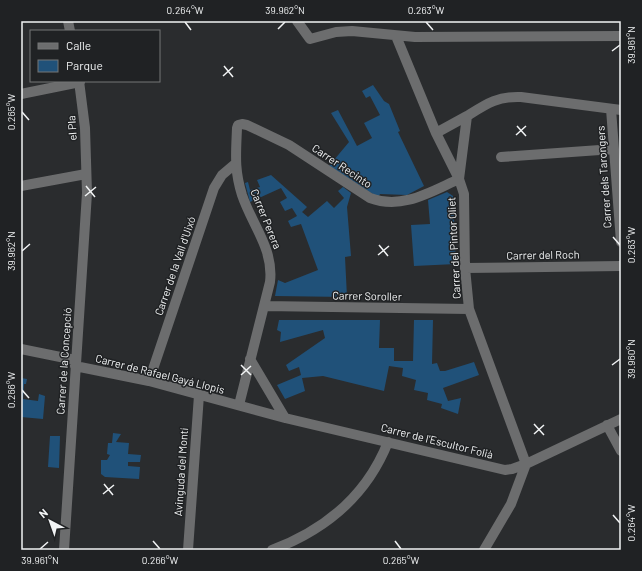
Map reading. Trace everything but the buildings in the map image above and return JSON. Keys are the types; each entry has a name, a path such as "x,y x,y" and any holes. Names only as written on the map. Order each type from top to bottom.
{"street":[{"path":"297,21 310,39 345,31 396,36 621,36"},
{"name":"Carrer del Pintor Oliet","path":"396,36 436,133 459,178 464,194 466,268 469,309 526,464"},
{"path":"21,94 79,82"},
{"name":"el Pla","path":"79,82 85,128 86,174"},
{"path":"436,133 496,99 507,96 616,110"},
{"name":"Carrer dels Tarongers","path":"616,110 614,149 621,242"},
{"path":"459,178 467,116"},
{"name":"Carrer Recinto","path":"237,133 237,128 242,124 289,145 370,198 380,202 399,203 409,201 459,178"},
{"name":"Carrer Perera","path":"237,133 235,164 246,206 263,239 270,261 270,282 239,405"},
{"path":"500,157 614,149"},
{"name":"Carrer de la Vall d'Uixó","path":"149,381 214,188 222,175 235,164"},
{"path":"21,186 86,174"},
{"name":"Carrer de la Concepció","path":"64,550 87,193 86,174"},
{"name":"Carrer del Roch","path":"466,268 621,266"},
{"name":"Carrer Soroller","path":"264,306 469,309"},
{"name":"Carrer de Rafael Gayá Llopis","path":"21,349 239,405"},
{"path":"250,359 285,418"},
{"name":"Avinguda del Montí","path":"188,550 199,395"},
{"name":"Carrer de l'Escultor Folià","path":"239,405 285,418 499,469 512,469 526,464 621,419"},
{"path":"607,425 621,451"},
{"path":"272,550 298,539 315,529 344,506 373,474 388,442"},
{"path":"484,550 511,504 526,464"}],"green space":[{"path":"373,85 384,101 389,104 400,131 398,132 424,186 407,195 380,194 379,196 376,196 329,166 349,142 331,113 338,110 357,146 372,138 364,123 380,115 370,96 366,98 362,91"},
{"path":"271,175 307,207 302,212 308,217 327,201 334,208 344,198 338,191 343,187 351,193 347,207 351,256 345,257 347,297 275,296 278,280 285,283 318,270 301,224 291,227 288,221 297,216 292,208 285,211 280,202 287,198 281,188 250,202 245,183 248,182 250,190 260,187 257,180"},
{"path":"447,192 453,196 456,264 414,266 411,225 430,224 428,200"},
{"path":"279,320 380,320 379,348 394,348 394,361 413,361 414,320 433,320 432,364 437,363 440,371 445,371 474,362 479,375 443,388 448,401 461,398 458,414 441,408 442,404 427,400 428,393 414,390 416,380 402,376 403,368 389,366 384,391 323,376 302,378 305,391 285,399 277,385 301,375 299,367 289,371 286,365 325,338 323,330 280,342 281,332 277,330"},
{"path":"21,378 27,379 26,384 24,384 23,399 38,401 39,394 45,396 43,419 21,417"},
{"path":"113,433 121,434 116,442 129,443 128,454 141,455 140,462 128,462 128,466 140,467 139,479 105,477 101,474 101,460 107,460 110,455 107,454 108,443 112,443"},
{"path":"50,436 60,436 59,468 48,467"}]}
